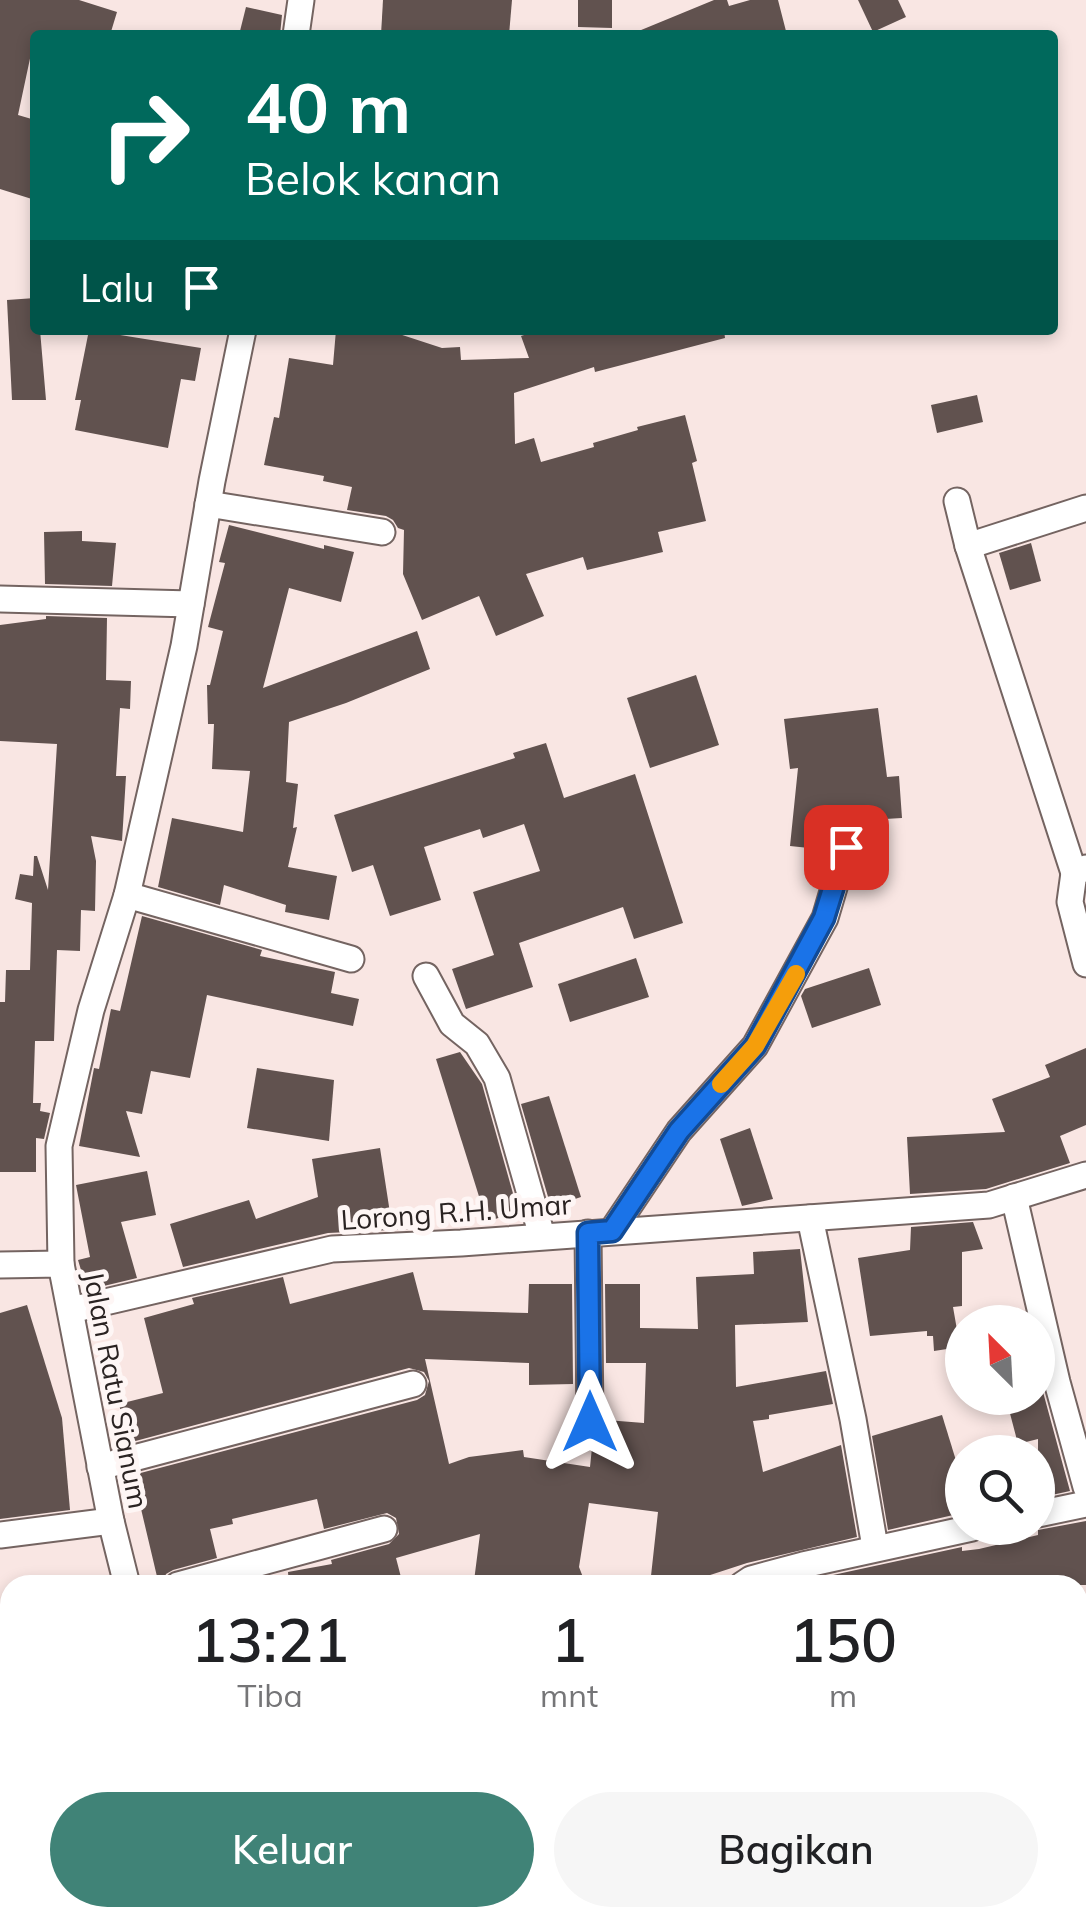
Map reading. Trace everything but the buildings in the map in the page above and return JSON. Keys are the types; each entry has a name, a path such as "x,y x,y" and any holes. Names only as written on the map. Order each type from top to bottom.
{"street":[{"path":"297,30 301,0"},
{"path":"61,1264 58,1146 92,1010 127,894 191,604 242,335"},
{"path":"957,500 968,546 1080,870 1070,902 1086,964"},
{"path":"208,504 382,532"},
{"path":"968,546 1086,508"},
{"path":"0,599 191,604"},
{"path":"590,1422 600,1232 679,1131 755,1046 824,918 846,847"},
{"path":"127,894 351,958"},
{"path":"426,976 452,1024 477,1044 497,1078 542,1236"},
{"name":"Lorong R.H. Umar","path":"71,1310 332,1249 989,1205 1086,1175"},
{"path":"1014,1197 1086,1487"},
{"path":"810,1218 876,1547"},
{"name":"Jalan Ratu Sianum","path":"0,1265 61,1264 111,1521 125,1575"},
{"path":"100,1467 413,1384"},
{"path":"1055,1510 1086,1504"},
{"path":"0,1534 111,1521"},
{"path":"215,1575 384,1529"},
{"path":"763,1575 945,1533"}],"slow traffic":[{"path":"721,1084 755,1046 796,974"}],"route":[{"path":"590,1422 588,1233 612,1231 679,1131 755,1046 824,918 846,847"}]}
